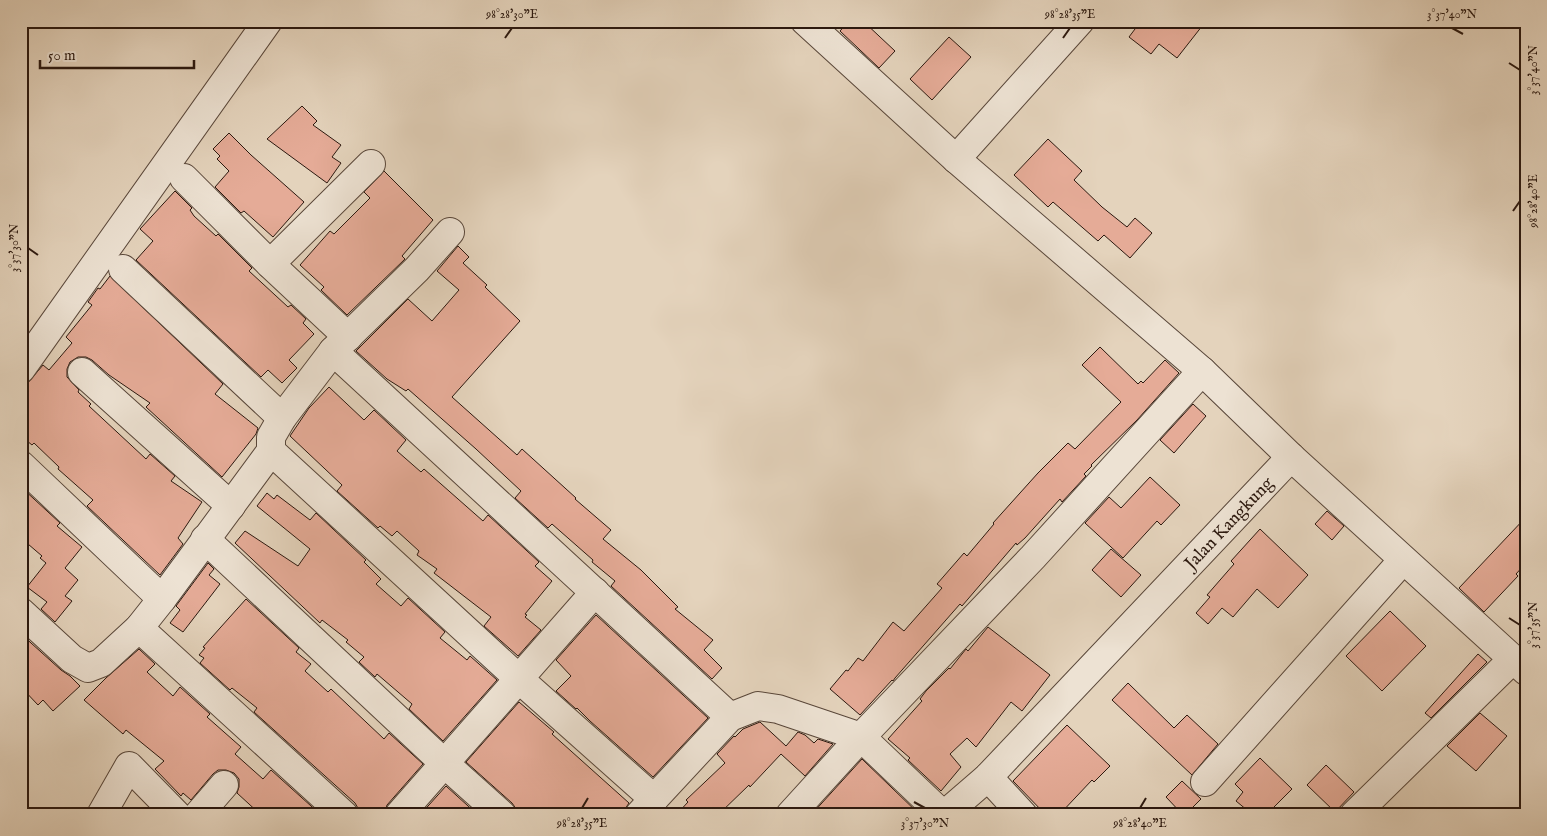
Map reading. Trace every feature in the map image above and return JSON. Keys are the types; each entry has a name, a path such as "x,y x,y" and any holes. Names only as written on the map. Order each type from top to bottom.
{"street":[{"path":"21,369 268,21"},
{"path":"805,21 956,159 1202,372 1291,457 1520,665 1354,815"},
{"path":"956,159 1080,21"},
{"path":"270,264 371,164"},
{"path":"184,178 270,264 341,344 595,592 730,716"},
{"path":"21,612 72,659 88,668 102,663 138,628 162,599 271,451 271,437 282,418 341,344 424,276 450,232"},
{"path":"123,269 282,418"},
{"path":"82,372 231,506"},
{"path":"790,815 861,737 1033,557 1202,372"},
{"path":"271,451 518,678 647,807 730,716 758,706 778,709 861,737 943,815"},
{"name":"Jalan Kangkung","path":"943,815 988,777 1291,457"},
{"path":"21,465 162,599"},
{"path":"205,539 502,815"},
{"path":"1205,782 1403,560"},
{"path":"399,815 595,592"},
{"path":"138,628 344,815"},
{"path":"100,815 129,766 177,815"},
{"path":"988,777 1023,815"},
{"path":"198,815 224,785"}],"building":[{"path":"849,21 863,21 895,51 879,68 840,31"},
{"path":"1141,21 1206,21 1177,58 1159,44 1151,54 1129,37"},
{"path":"949,37 971,57 932,100 910,79"},
{"path":"302,106 317,121 313,125 341,145 332,157 341,163 327,183 267,139"},
{"path":"229,133 304,202 273,237 244,211 241,213 215,187 229,171 217,159 220,156 213,149"},
{"path":"1048,139 1082,171 1074,180 1102,207 1127,227 1135,218 1152,233 1130,258 1104,235 1098,241 1053,202 1048,207 1014,175"},
{"path":"384,171 433,220 402,256 405,259 347,315 321,290 324,287 300,265 330,231 334,234 370,198 364,192"},
{"path":"175,191 192,208 190,210 194,216 216,236 218,234 252,268 249,271 288,307 291,305 306,319 303,323 314,334 289,360 297,368 282,383 268,370 261,377 136,260 153,241 140,229"},
{"path":"458,246 469,257 463,263 487,285 485,287 520,321 452,397 517,455 522,449 611,530 603,539 641,570 678,607 675,609 713,640 704,650 722,668 712,679 611,586 615,581 592,562 593,560 552,524 548,528 515,498 521,491 476,449 408,389 406,391 387,379 356,351 408,299 432,321 459,290 437,271"},
{"path":"110,276 223,384 215,394 258,428 256,434 222,477 146,407 150,403 109,375 92,360 86,357 78,357 70,362 67,369 67,377 79,390 78,392 91,404 89,406 146,459 150,454 175,476 171,481 202,502 178,538 183,544 160,575 87,506 93,500 58,469 59,467 34,443 32,445 21,436 21,391 43,365 49,370 72,343 66,337 92,305 88,302 98,288 100,289"},
{"path":"1100,347 1138,384 1141,381 1143,383 1165,360 1179,373 1137,420 1091,465 1084,474 1086,476 1062,502 1060,499 1025,538 1017,545 1016,543 962,606 960,604 893,681 860,715 830,689 858,658 863,661 893,622 904,631 942,588 937,584 964,553 967,556 993,523 1038,473 1068,443 1075,449 1121,402 1082,365"},
{"path":"329,387 364,420 374,410 406,440 397,451 421,472 424,469 483,521 488,515 539,562 535,566 552,581 525,614 527,615 525,617 541,630 518,656 484,626 491,617 434,573 437,569 417,555 419,551 397,531 392,536 380,526 378,528 337,491 342,485 290,436 309,408"},
{"path":"1193,404 1206,416 1174,453 1160,440"},
{"path":"1150,477 1180,505 1161,525 1157,521 1123,558 1085,523 1109,497 1121,508"},
{"path":"21,487 60,523 57,526 82,547 65,568 78,580 65,596 72,601 55,622 41,609 47,602 27,587 46,563 40,558 42,556 21,538"},
{"path":"267,493 274,499 277,495 310,520 316,513 366,560 364,562 381,579 376,584 401,606 408,598 445,632 440,638 467,660 470,656 497,680 443,741 409,709 412,704 377,674 375,677 359,662 364,657 346,642 348,640 322,620 320,623 235,543 245,531 298,566 310,549 257,506"},
{"path":"1327,511 1344,526 1332,540 1315,524"},
{"path":"1526,517 1526,563 1516,574 1518,576 1484,612 1459,588"},
{"path":"1260,529 1308,575 1278,608 1257,589 1233,617 1222,608 1208,624 1196,613 1210,597 1207,595 1234,564 1231,561"},
{"path":"1111,549 1141,575 1121,597 1092,570"},
{"path":"208,563 214,569 209,575 220,584 183,632 170,623 180,610 176,606"},
{"path":"246,599 299,648 296,652 311,664 305,671 328,692 331,689 384,739 389,733 423,764 387,805 384,815 359,815 359,810 355,803 254,712 257,708 232,688 230,690 200,663 204,658 199,655 205,648 203,647"},
{"path":"1390,611 1426,646 1382,691 1346,656"},
{"path":"596,615 708,718 653,777 556,691 571,676 556,660"},
{"path":"988,627 1050,675 1022,711 1011,702 976,747 967,738 950,754 961,767 941,791 908,760 910,758 888,739 922,701 920,699 926,691 950,669 966,649 968,651"},
{"path":"21,634 80,686 53,711 43,700 38,705 21,687"},
{"path":"139,649 155,664 147,672 173,696 180,687 210,714 207,717 241,747 235,754 263,779 271,770 321,815 261,815 237,793 239,779 234,773 226,770 218,770 213,774 191,800 183,793 181,796 155,769 164,761 126,730 123,734 84,700"},
{"path":"1478,654 1487,662 1431,718 1425,713"},
{"path":"1128,683 1174,728 1187,715 1218,744 1192,775 1112,700"},
{"path":"519,702 554,732 552,734 629,803 621,815 517,815 517,810 512,803 466,762"},
{"path":"1480,713 1507,736 1476,771 1447,746"},
{"path":"760,722 786,746 798,732 814,743 818,739 833,744 805,776 781,754 750,787 749,785 718,815 676,815 688,802 686,800 725,763 717,754 743,729"},
{"path":"1067,725 1110,766 1094,782 1092,780 1059,815 1046,815 1013,781"},
{"path":"1260,758 1292,789 1266,815 1253,815 1236,801 1243,792 1235,784"},
{"path":"862,759 920,815 811,815"},
{"path":"1326,765 1354,792 1335,812 1307,785"},
{"path":"1182,781 1201,799 1185,815 1166,797"},
{"path":"446,786 478,815 420,815"}]}
